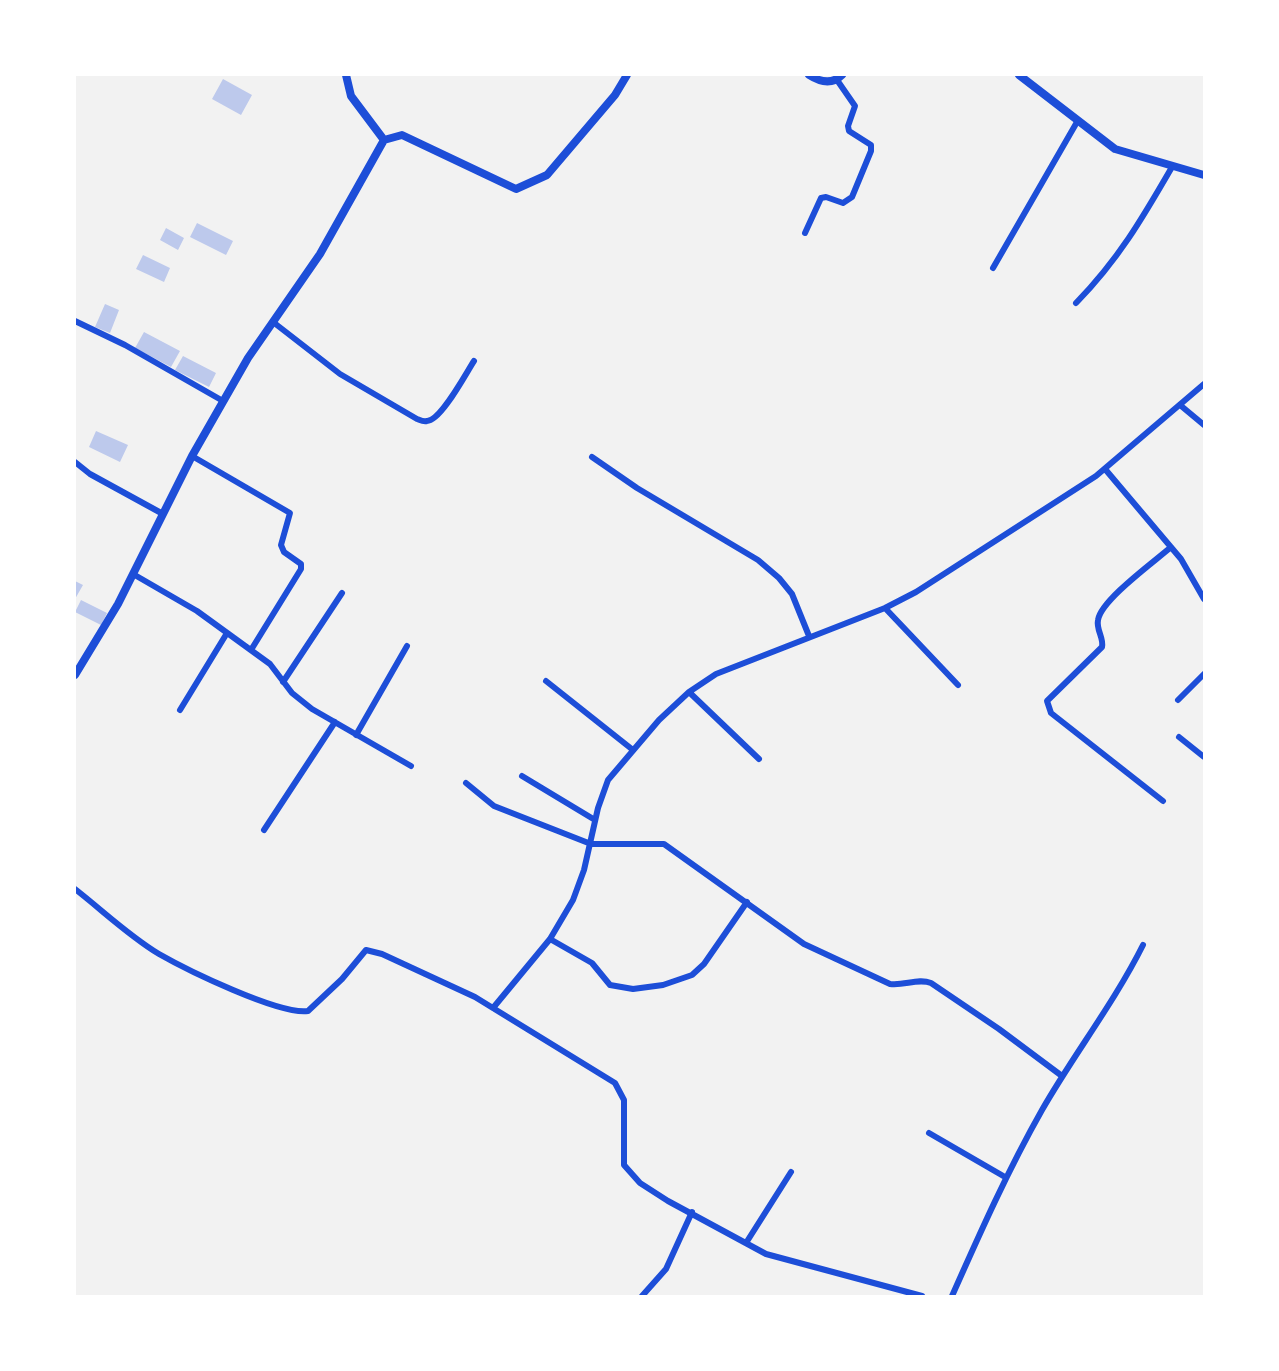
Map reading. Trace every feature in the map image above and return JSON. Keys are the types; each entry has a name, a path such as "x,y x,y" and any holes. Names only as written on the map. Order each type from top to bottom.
{"street":[{"path":"346,75 351,96 384,140"},
{"path":"75,675 118,604 192,456 273,322 320,254 384,140 402,135 516,189 547,175 615,95 627,75"},
{"path":"805,233 821,198 826,197 843,203 852,197 871,151 871,146 849,131 848,126 855,106 840,77 826,82 809,75"},
{"path":"1020,75 1032,82 1077,122 1115,149 1204,175"},
{"path":"993,268 1077,122"},
{"path":"1076,303 1106,273 1136,229 1172,167"},
{"path":"75,321 125,345 224,401"},
{"path":"273,322 359,387 417,419 427,422 434,419 442,410 474,361"},
{"path":"493,1008 550,939 573,900 608,780 659,720 689,692 736,664 885,608 916,592 1010,533 1105,469 1204,384"},
{"path":"1180,405 1204,425"},
{"path":"192,456 290,513 281,545 284,552 301,564 301,569 251,651"},
{"path":"592,457 637,488 758,560 779,578 792,594 809,636"},
{"path":"75,462 90,474 163,514"},
{"path":"1105,469 1181,559 1204,599"},
{"path":"1163,801 1051,713 1047,701 1102,647 1097,622 1100,613 1112,599 1171,547"},
{"path":"133,574 197,611 270,664 292,693 356,735 411,766"},
{"path":"283,682 342,593"},
{"path":"885,608 958,685"},
{"path":"180,710 227,633"},
{"path":"356,735 407,646"},
{"path":"1178,700 1204,674"},
{"path":"546,681 633,750"},
{"path":"689,692 759,759"},
{"path":"264,830 335,722"},
{"path":"1179,737 1204,757"},
{"path":"522,776 595,820"},
{"path":"466,783 494,806 591,844 642,842 664,844 804,944 890,984 900,985 924,980 931,983 999,1029 1062,1076"},
{"path":"75,889 159,954 233,990 289,1011 308,1011 342,980 366,950 392,959 493,1008 615,1083 624,1100 624,1165 640,1183 668,1201 766,1254 922,1296"},
{"path":"550,939 592,963 610,985 633,989 663,985 692,975 704,964 747,902"},
{"path":"952,1296 1005,1177 1062,1076 1130,971 1143,945"},
{"path":"929,1133 1005,1177"},
{"path":"746,1243 791,1172"},
{"path":"642,1296 666,1269 692,1212"}],"building":[{"path":"223,79 252,95 241,115 212,99"},
{"path":"197,223 233,241 226,255 190,237"},
{"path":"166,228 184,238 178,250 160,240"},
{"path":"143,255 170,268 164,282 136,269"},
{"path":"105,304 119,310 110,333 95,327"},
{"path":"144,332 180,351 171,367 135,348"},
{"path":"183,356 216,373 209,387 175,370"},
{"path":"96,431 128,445 120,462 89,447"},
{"path":"75,581 83,585 75,599"},
{"path":"81,600 107,613 101,625 75,612"}]}
